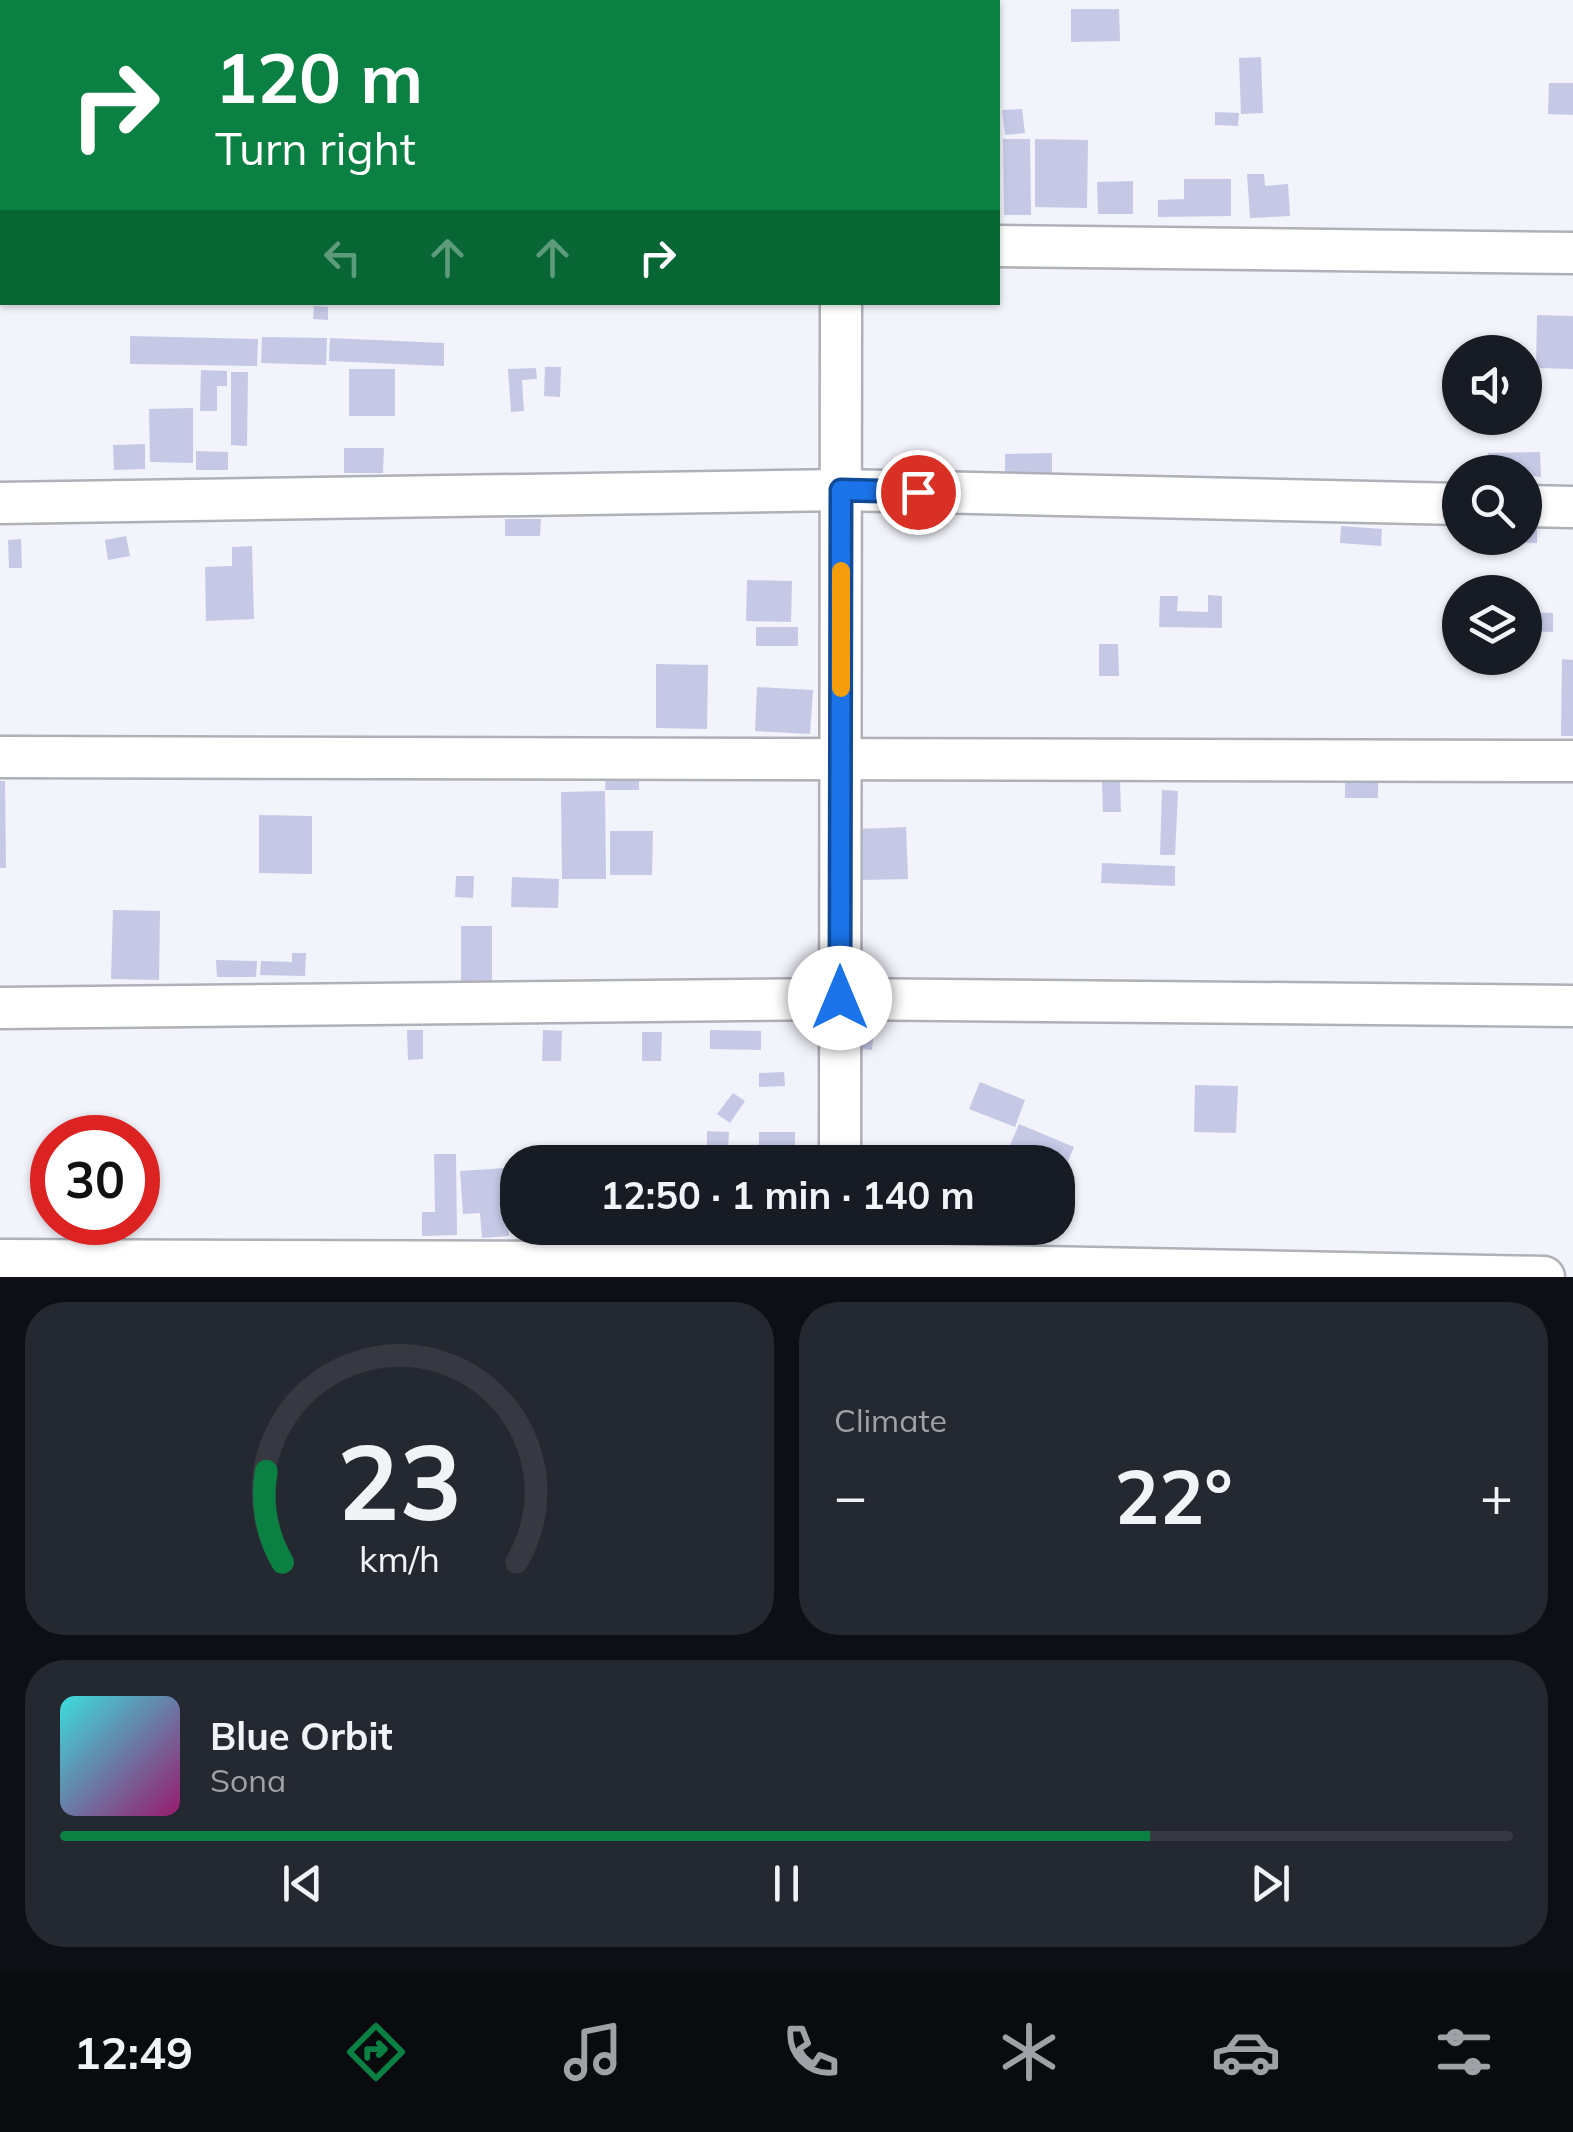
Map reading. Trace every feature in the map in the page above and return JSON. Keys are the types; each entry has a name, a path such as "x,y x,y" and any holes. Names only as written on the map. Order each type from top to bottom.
{"street":[{"path":"1000,246 1573,253"},
{"path":"840,1145 841,305"},
{"path":"0,503 841,490 1442,504"},
{"path":"1542,506 1573,507"},
{"path":"0,756 1573,761"},
{"path":"0,1008 840,998 1573,1006"},
{"path":"0,1260 840,1256 1544,1277"}],"building":[{"path":"1071,9 1119,9 1120,41 1071,42"},
{"path":"1261,57 1263,113 1241,114 1239,58"},
{"path":"1549,83 1573,83 1573,115 1548,114"},
{"path":"1022,109 1025,133 1005,135 1002,110"},
{"path":"1215,112 1239,113 1238,126 1215,125"},
{"path":"1003,139 1030,139 1031,215 1004,215"},
{"path":"1035,139 1088,140 1087,208 1035,207"},
{"path":"1247,174 1264,174 1265,186 1288,184 1290,216 1250,218"},
{"path":"1184,179 1231,179 1231,216 1158,217 1158,200 1184,199"},
{"path":"1133,181 1133,214 1098,214 1097,182"},
{"path":"314,306 328,307 328,320 313,319"},
{"path":"1537,315 1573,316 1573,369 1542,368 1542,335 1537,335"},
{"path":"130,336 258,339 257,366 130,364"},
{"path":"262,337 327,338 326,365 261,363"},
{"path":"330,338 444,343 444,366 329,361"},
{"path":"545,367 561,367 560,397 544,396"},
{"path":"536,368 537,379 522,380 524,411 511,412 508,369"},
{"path":"349,369 395,369 395,416 349,416"},
{"path":"201,370 227,371 227,386 217,386 217,411 200,411"},
{"path":"231,372 248,372 247,446 231,445"},
{"path":"193,408 193,463 150,462 149,409"},
{"path":"145,444 145,469 114,470 113,445"},
{"path":"344,448 384,448 383,473 344,473"},
{"path":"196,451 228,452 228,470 196,470"},
{"path":"1540,452 1540,455 1488,455"},
{"path":"1052,453 1052,474 1005,474 1005,454"},
{"path":"505,519 541,519 540,536 505,536"},
{"path":"1341,526 1382,529 1381,546 1340,543"},
{"path":"126,536 130,556 108,560 105,540"},
{"path":"21,539 22,568 9,568 8,540"},
{"path":"252,546 254,619 206,621 205,567 232,566 232,547"},
{"path":"747,580 792,581 791,622 746,621"},
{"path":"1208,595 1222,596 1222,628 1159,627 1160,596 1178,596 1177,611 1208,612"},
{"path":"1542,613 1553,613 1553,632 1542,632"},
{"path":"756,627 798,627 798,646 756,646"},
{"path":"1099,644 1118,644 1119,676 1099,676"},
{"path":"1562,659 1573,660 1573,736 1561,736"},
{"path":"656,664 708,665 707,729 656,728"},
{"path":"757,687 813,690 810,734 755,731"},
{"path":"606,776 639,776 639,790 605,790"},
{"path":"0,781 5,781 6,868 0,868"},
{"path":"1120,781 1121,812 1103,812 1102,782"},
{"path":"1378,782 1378,798 1345,798 1345,783"},
{"path":"1162,790 1178,791 1175,855 1160,855"},
{"path":"605,791 606,879 562,879 561,792"},
{"path":"259,815 312,816 312,874 259,873"},
{"path":"906,827 908,879 859,880 857,829"},
{"path":"610,831 653,831 652,875 610,875"},
{"path":"1102,863 1175,866 1175,886 1101,883"},
{"path":"456,876 474,876 473,898 455,897"},
{"path":"512,877 559,879 558,908 511,907"},
{"path":"113,910 160,911 159,980 111,979"},
{"path":"461,926 492,926 492,981 461,981"},
{"path":"292,953 306,953 305,976 260,975 261,961 292,962"},
{"path":"216,960 257,961 256,977 217,977"},
{"path":"850,1028 874,1030 872,1050 848,1047"},
{"path":"407,1030 423,1030 423,1059 408,1060"},
{"path":"543,1030 562,1031 561,1061 542,1061"},
{"path":"710,1030 761,1031 761,1050 710,1049"},
{"path":"642,1032 662,1032 661,1061 642,1061"},
{"path":"784,1072 785,1086 759,1087 759,1073"},
{"path":"980,1082 1025,1100 1015,1127 969,1109"},
{"path":"1195,1085 1238,1086 1236,1133 1194,1132"},
{"path":"733,1093 745,1101 730,1123 717,1114"},
{"path":"1019,1124 1069,1145 1010,1145"},
{"path":"707,1131 729,1132 728,1145 707,1145"},
{"path":"759,1132 795,1132 795,1145 759,1145"},
{"path":"434,1154 456,1154 457,1235 422,1236 422,1212 435,1212"},
{"path":"500,1168 500,1237 482,1238 480,1213 463,1214 460,1171"}],"slow traffic":[{"path":"841,571 841,688"}],"route":[{"path":"840,998 841,490 918,492"}]}
